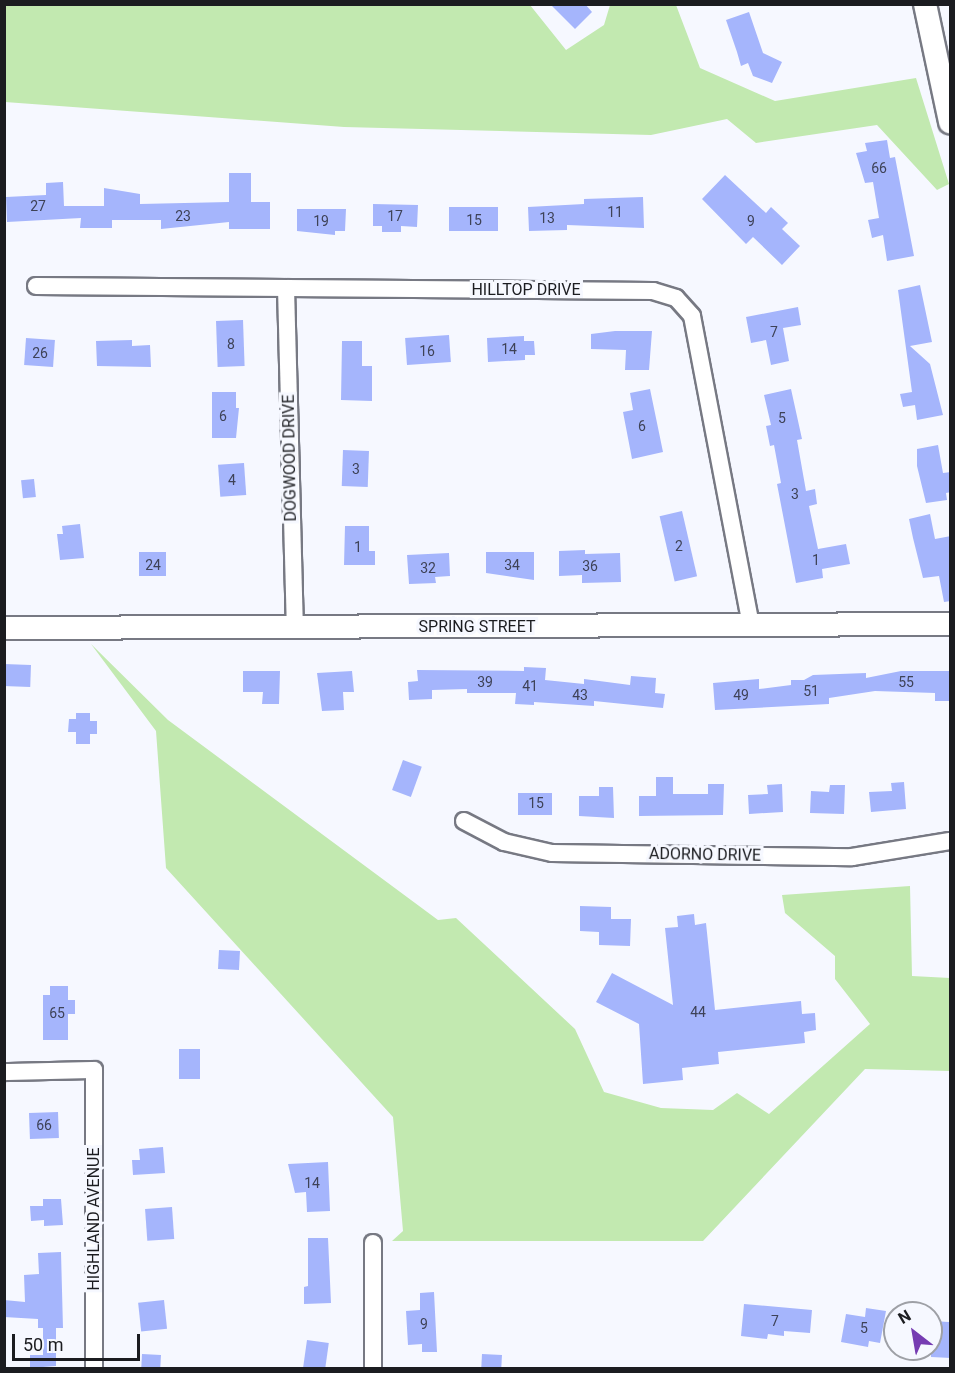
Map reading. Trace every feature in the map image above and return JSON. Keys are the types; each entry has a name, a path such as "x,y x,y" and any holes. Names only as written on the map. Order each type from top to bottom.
{"street":[{"path":"926,4 951,122"},
{"name":"HILLTOP DRIVE","path":"36,286 653,291 676,298 692,316 751,625"},
{"name":"DOGWOOD DRIVE","path":"286,288 295,628"},
{"name":"SPRING STREET","path":"4,628 951,624"},
{"name":"ADORNO DRIVE","path":"464,821 504,842 552,853 852,856 951,841"},
{"name":"HIGHLAND AVENUE","path":"4,1072 94,1070 94,1368"},
{"path":"373,1243 373,1368"}],"green space":[{"path":"4,5 530,5 566,50 604,25 610,5 676,5 700,68 775,101 916,78 949,184 937,190 877,125 756,143 727,119 651,135 344,127 5,102"},
{"path":"91,644 168,720 438,920 456,918 575,1029 604,1092 661,1108 713,1110 737,1093 769,1114 870,1024 835,979 835,956 785,913 782,895 910,886 912,976 950,978 950,1071 865,1069 703,1241 392,1241 403,1231 393,1117 166,868 156,731"}],"building":[{"path":"550,4 585,4 592,12 575,29"},
{"path":"749,12 763,53 782,62 772,83 753,76 748,63 741,66 726,20"},
{"path":"887,140 890,158 895,157 914,256 887,261 883,235 872,238 868,220 879,218 873,182 865,183 856,153 867,151 865,143"},
{"path":"229,173 251,173 251,202 270,202 270,229 229,229 229,222 161,229 161,220 112,220 112,228 80,228 81,218 7,222 6,197 46,195 46,183 63,182 64,206 104,206 104,188 140,194 140,204 229,202"},
{"path":"725,175 766,213 771,207 788,223 782,229 800,246 782,265 753,237 746,244 702,199"},
{"path":"643,197 644,228 567,225 567,230 529,231 528,207 584,204 584,199"},
{"path":"373,204 418,205 417,227 401,226 401,232 382,232 382,226 373,226"},
{"path":"449,207 498,207 498,231 449,231"},
{"path":"297,209 346,209 345,231 335,231 335,235 297,231"},
{"path":"920,285 932,342 910,346 930,364 943,415 917,420 915,405 903,407 900,394 912,392 898,290"},
{"path":"798,307 801,325 783,328 789,361 771,365 766,340 751,343 746,317"},
{"path":"243,320 245,366 218,367 216,321"},
{"path":"615,331 652,331 649,370 625,370 626,350 591,349 591,334"},
{"path":"449,335 451,362 407,365 405,338"},
{"path":"524,336 524,341 534,341 535,355 525,355 525,360 488,362 487,338"},
{"path":"26,338 55,340 53,367 24,365"},
{"path":"132,340 132,346 150,345 151,367 97,366 96,341"},
{"path":"342,341 362,341 362,366 372,366 372,401 341,400"},
{"path":"650,389 663,452 632,459 623,412 633,410 630,393"},
{"path":"791,389 802,439 797,440 806,491 815,489 817,504 809,506 818,549 846,544 850,564 822,569 823,578 796,583 777,484 781,483 774,445 770,446 766,426 771,425 764,395"},
{"path":"212,392 236,392 236,408 239,408 236,438 212,438"},
{"path":"938,445 943,473 951,472 951,492 946,493 947,500 926,503 917,466 917,449"},
{"path":"343,450 369,451 368,487 342,486"},
{"path":"244,463 246,495 220,497 218,465"},
{"path":"34,479 36,497 23,498 21,480"},
{"path":"682,511 697,576 675,581 660,516"},
{"path":"930,514 935,539 951,536 951,601 944,602 939,576 923,578 913,538 909,519"},
{"path":"80,524 84,558 60,560 57,534 63,534 62,526"},
{"path":"345,526 369,526 369,551 375,551 375,565 344,565"},
{"path":"585,550 585,554 620,553 621,582 582,583 582,575 559,576 559,551"},
{"path":"139,552 166,552 166,576 139,576"},
{"path":"486,552 534,552 534,580 486,573"},
{"path":"449,553 450,576 435,577 436,583 409,584 407,555"},
{"path":"4,664 31,665 30,687 4,686"},
{"path":"524,667 546,668 545,680 584,684 584,679 630,685 631,676 656,678 655,693 665,694 663,708 594,701 594,706 534,702 534,705 515,704 516,693 467,693 467,689 432,690 432,699 409,700 408,682 418,681 417,670 524,671"},
{"path":"243,671 280,671 279,704 262,704 263,692 243,692"},
{"path":"352,671 354,692 343,692 344,710 322,711 317,673"},
{"path":"901,671 951,671 951,701 935,701 935,693 875,691 829,698 829,704 715,710 713,683 759,679 759,689 791,685 791,680 804,680 813,675 866,673 866,678"},
{"path":"76,713 90,713 90,721 97,721 97,734 90,734 90,744 76,744 76,732 68,732 69,719 76,719"},
{"path":"403,760 422,767 411,797 392,790"},
{"path":"656,777 673,777 673,794 708,794 708,784 724,784 723,815 639,816 639,796 656,796"},
{"path":"904,782 906,809 871,812 869,792 892,791 891,783"},
{"path":"782,784 783,812 749,814 748,795 768,794 767,785"},
{"path":"830,785 845,785 844,814 810,813 811,791 829,792"},
{"path":"599,787 613,787 614,818 579,816 579,796 599,796"},
{"path":"518,793 552,793 552,815 518,815"},
{"path":"580,906 611,907 611,919 631,919 630,946 599,945 599,932 580,931"},
{"path":"694,914 695,925 706,923 715,1010 801,1001 802,1014 815,1013 816,1030 804,1032 805,1043 718,1052 719,1064 682,1068 683,1080 643,1084 639,1024 596,1002 612,973 673,1005 665,928 678,927 677,916"},
{"path":"219,950 240,951 239,970 218,969"},
{"path":"50,986 68,986 68,1000 75,1000 75,1014 68,1014 68,1040 43,1040 43,995 50,995"},
{"path":"179,1049 200,1049 200,1079 179,1079"},
{"path":"58,1112 59,1138 30,1139 29,1113"},
{"path":"163,1147 165,1173 133,1175 132,1160 140,1160 139,1149"},
{"path":"328,1162 330,1211 307,1212 306,1192 295,1193 288,1164"},
{"path":"43,1199 61,1199 63,1225 44,1226 44,1220 31,1221 30,1206 43,1206"},
{"path":"172,1207 174,1239 147,1241 145,1209"},
{"path":"308,1238 328,1238 331,1303 304,1304 304,1287 308,1286"},
{"path":"61,1252 63,1328 56,1328 56,1366 30,1368 30,1355 43,1355 43,1328 38,1328 38,1319 4,1317 4,1300 25,1302 24,1275 39,1274 38,1253"},
{"path":"434,1292 437,1352 422,1352 422,1344 408,1345 406,1311 420,1310 420,1293"},
{"path":"164,1300 167,1329 141,1332 138,1303"},
{"path":"744,1304 812,1310 810,1333 784,1331 784,1336 768,1334 767,1339 741,1336"},
{"path":"866,1308 883,1311 880,1343 869,1341 868,1347 841,1342 846,1314 865,1317"},
{"path":"943,1322 949,1322 951,1358 943,1358"},
{"path":"307,1340 329,1343 325,1368 303,1368"},
{"path":"142,1354 161,1355 160,1368 141,1368"},
{"path":"482,1354 502,1355 501,1368 481,1368"}]}
